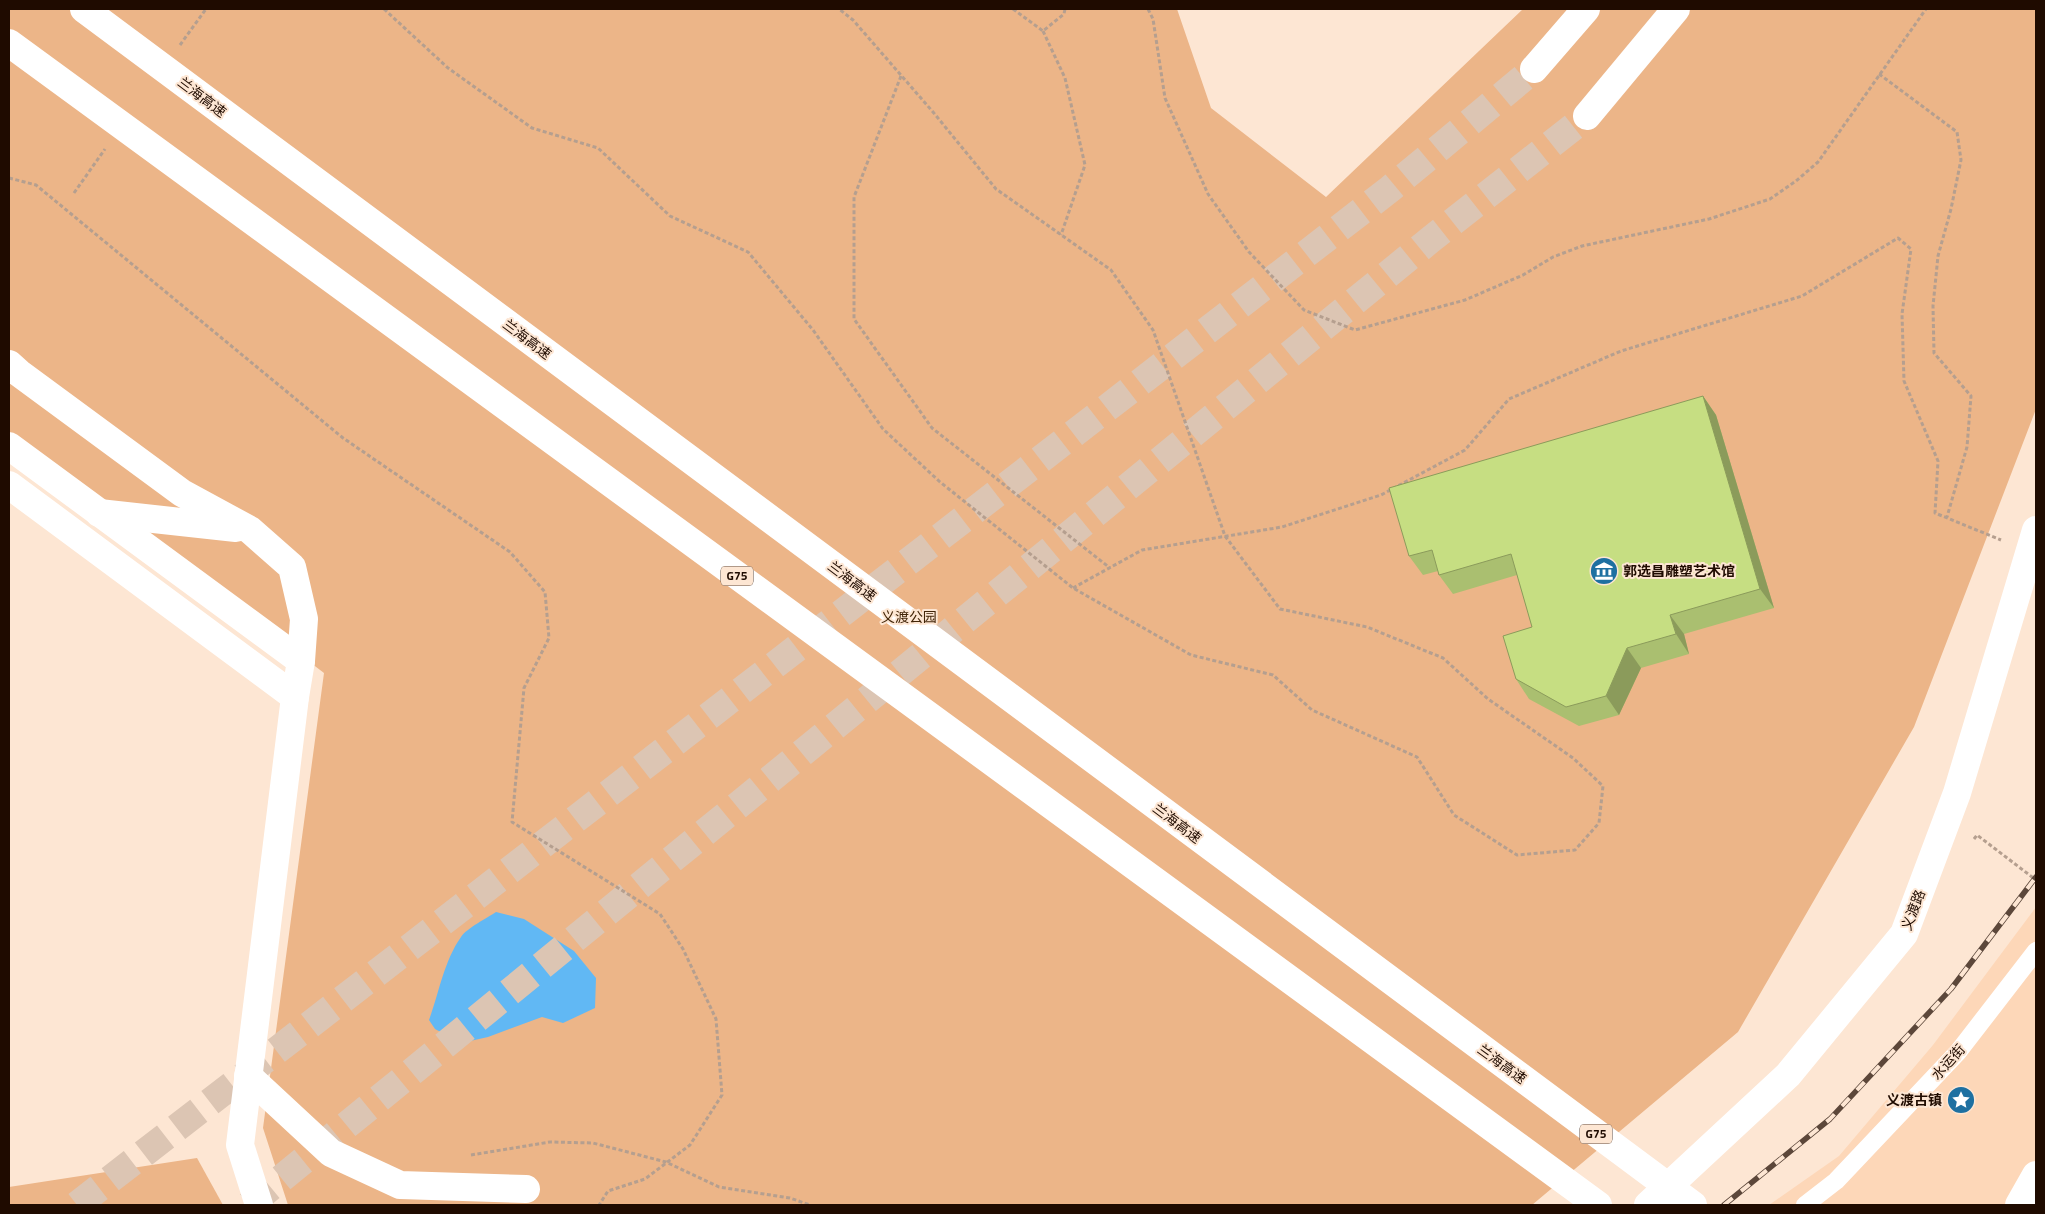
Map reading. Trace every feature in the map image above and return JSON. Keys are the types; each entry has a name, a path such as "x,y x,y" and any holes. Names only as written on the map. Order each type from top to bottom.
{"main road":[{"name":"兰海高速","path":"84,9 1499,1063 1693,1205"},
{"path":"1534,69 1586,9"},
{"path":"1587,116 1676,9"},
{"name":"G75","path":"9,43 1598,1205"},
{"path":"9,364 182,493 250,530 292,567 304,619 301,661 240,1145 259,1205"},
{"path":"9,446 301,661"},
{"path":"9,486 295,697"},
{"path":"99,513 250,530"},
{"name":"义渡路","path":"1648,1205 1788,1075 1904,934 1957,793 2033,541"},
{"path":"248,1076 331,1153 400,1185 526,1189"},
{"path":"2020,1205 2036,1175"}],"lane":[{"name":"水运街","path":"1805,1205 1836,1181 1958,1052 2036,951"}],"path":[{"path":"384,9 448,68 532,128 598,148 670,216 748,252 813,330 883,429 940,482 1073,588 1191,654 1273,675 1312,710 1416,757 1454,814 1518,855 1575,850 1599,823 1603,786 1573,758 1488,699 1443,658 1367,627 1280,609 1225,536 1153,330 1110,270 996,189 853,20 839,9"},
{"path":"1013,9 1043,31 1065,78 1085,165 1061,235"},
{"path":"1043,31 1064,14 1065,9"},
{"path":"1148,9 1152,19 1165,98 1208,194 1249,252 1304,310 1355,330 1466,300 1523,275 1553,257 1582,246 1709,219 1770,199 1818,162 1926,9"},
{"path":"1879,74 1957,132 1961,160 1951,209 1938,256 1933,306 1934,353 1971,396 1967,447 1947,517"},
{"path":"901,76 854,196 854,318 932,428 1110,568"},
{"path":"9,178 36,185 343,438 510,552 545,592 549,638 524,688 512,822 660,914 683,949 716,1018 722,1095 690,1145 645,1178 608,1190 599,1205"},
{"path":"1073,588 1142,550 1282,527 1381,495 1465,450 1509,399 1621,351 1802,296 1898,238 1911,249 1902,314 1904,381 1938,461 1935,513 2033,541"},
{"path":"1971,843 1977,835 2036,880"},
{"path":"464,1156 550,1142 593,1143 666,1162 719,1187 790,1198 810,1205"}],"shaded area":[{"name":"义渡古镇","path":"2036,907 2036,1205 1769,1205 1839,1156 1933,1045"}],"green space":[{"name":"义渡公园","path":"9,9 1177,9 1211,108 1326,197 1523,9 2036,9 2036,409 1914,727 1738,1032 1532,1205 288,1205 263,1128 324,673 9,432"},
{"path":"197,1158 223,1205 9,1205 9,1187"}],"water":[{"path":"496,912 524,919 574,951 596,978 595,1008 563,1023 542,1017 488,1037 461,1043 435,1029 429,1020 446,967 455,946 468,930"}],"building":[{"name":"郭选昌雕塑艺术馆","path":"1703,396 1760,589 1670,615 1676,634 1627,648 1606,696 1566,707 1516,679 1503,636 1532,627 1511,554 1439,575 1432,550 1409,556 1389,488"}],"tunnel":[{"path":"77,1205 1390,189 1534,69"},
{"path":"249,1205 1430,240 1587,116"}],"railway":[{"path":"1724,1205 1830,1119 1951,989 2036,877"}],"place":[{"name":"郭选昌雕塑艺术馆","path":"1604,571"},
{"name":"义渡古镇","path":"1961,1100"}]}
